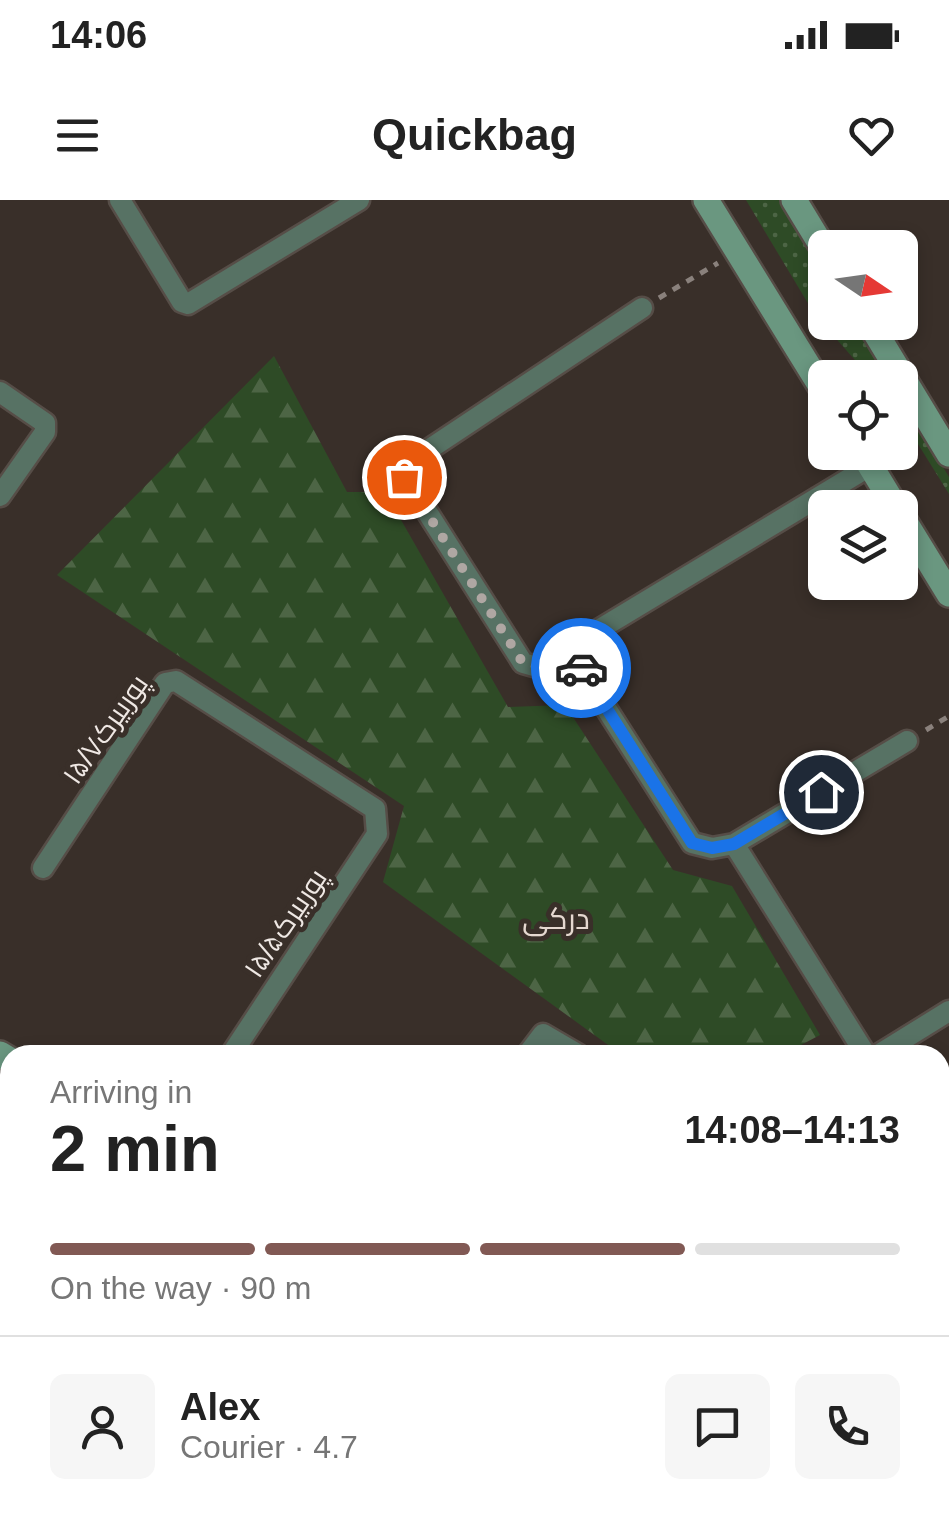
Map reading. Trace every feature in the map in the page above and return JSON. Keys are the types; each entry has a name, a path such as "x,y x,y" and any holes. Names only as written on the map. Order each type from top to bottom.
{"main road":[{"path":"706,200 808,365"},
{"path":"794,200 812,230"},
{"path":"880,340 949,454"},
{"path":"918,537 942,567 949,594"}],"street":[{"path":"120,200 182,302 188,304 359,200"},
{"path":"642,308 406,468 404,477 523,663 537,667 849,470"},
{"path":"0,392 44,423 45,432 0,496"},
{"path":"567,647 692,843 712,848 734,844 908,741"},
{"name":"پوربیرک۱۵/۷","path":"43,868 165,684 176,681 375,810 378,820"},
{"name":"پوربیرک۱۵/۵","path":"238,1045 377,834 378,820"},
{"path":"734,844 860,1045"},
{"path":"894,1045 949,1011"},
{"path":"534,1045 543,1034 562,1045"}],"path":[{"path":"642,308 738,251"}],"green space":[{"path":"746,200 779,200 808,247 808,303"},
{"path":"837,340 865,340 878,360 855,360"},
{"path":"274,356 347,492 385,492 508,707 565,705 673,870 732,886 820,1035 801,1045 608,1045 383,882 404,806 57,575"},
{"path":"918,426 949,477 949,494 918,444"}],"way so far":[{"path":"404,477 523,663 537,667 567,647 581,668"}],"district":[{"name":"درکی","path":"556,919"}],"route":[{"path":"581,668 692,843 712,848 734,844 821,792"}]}
